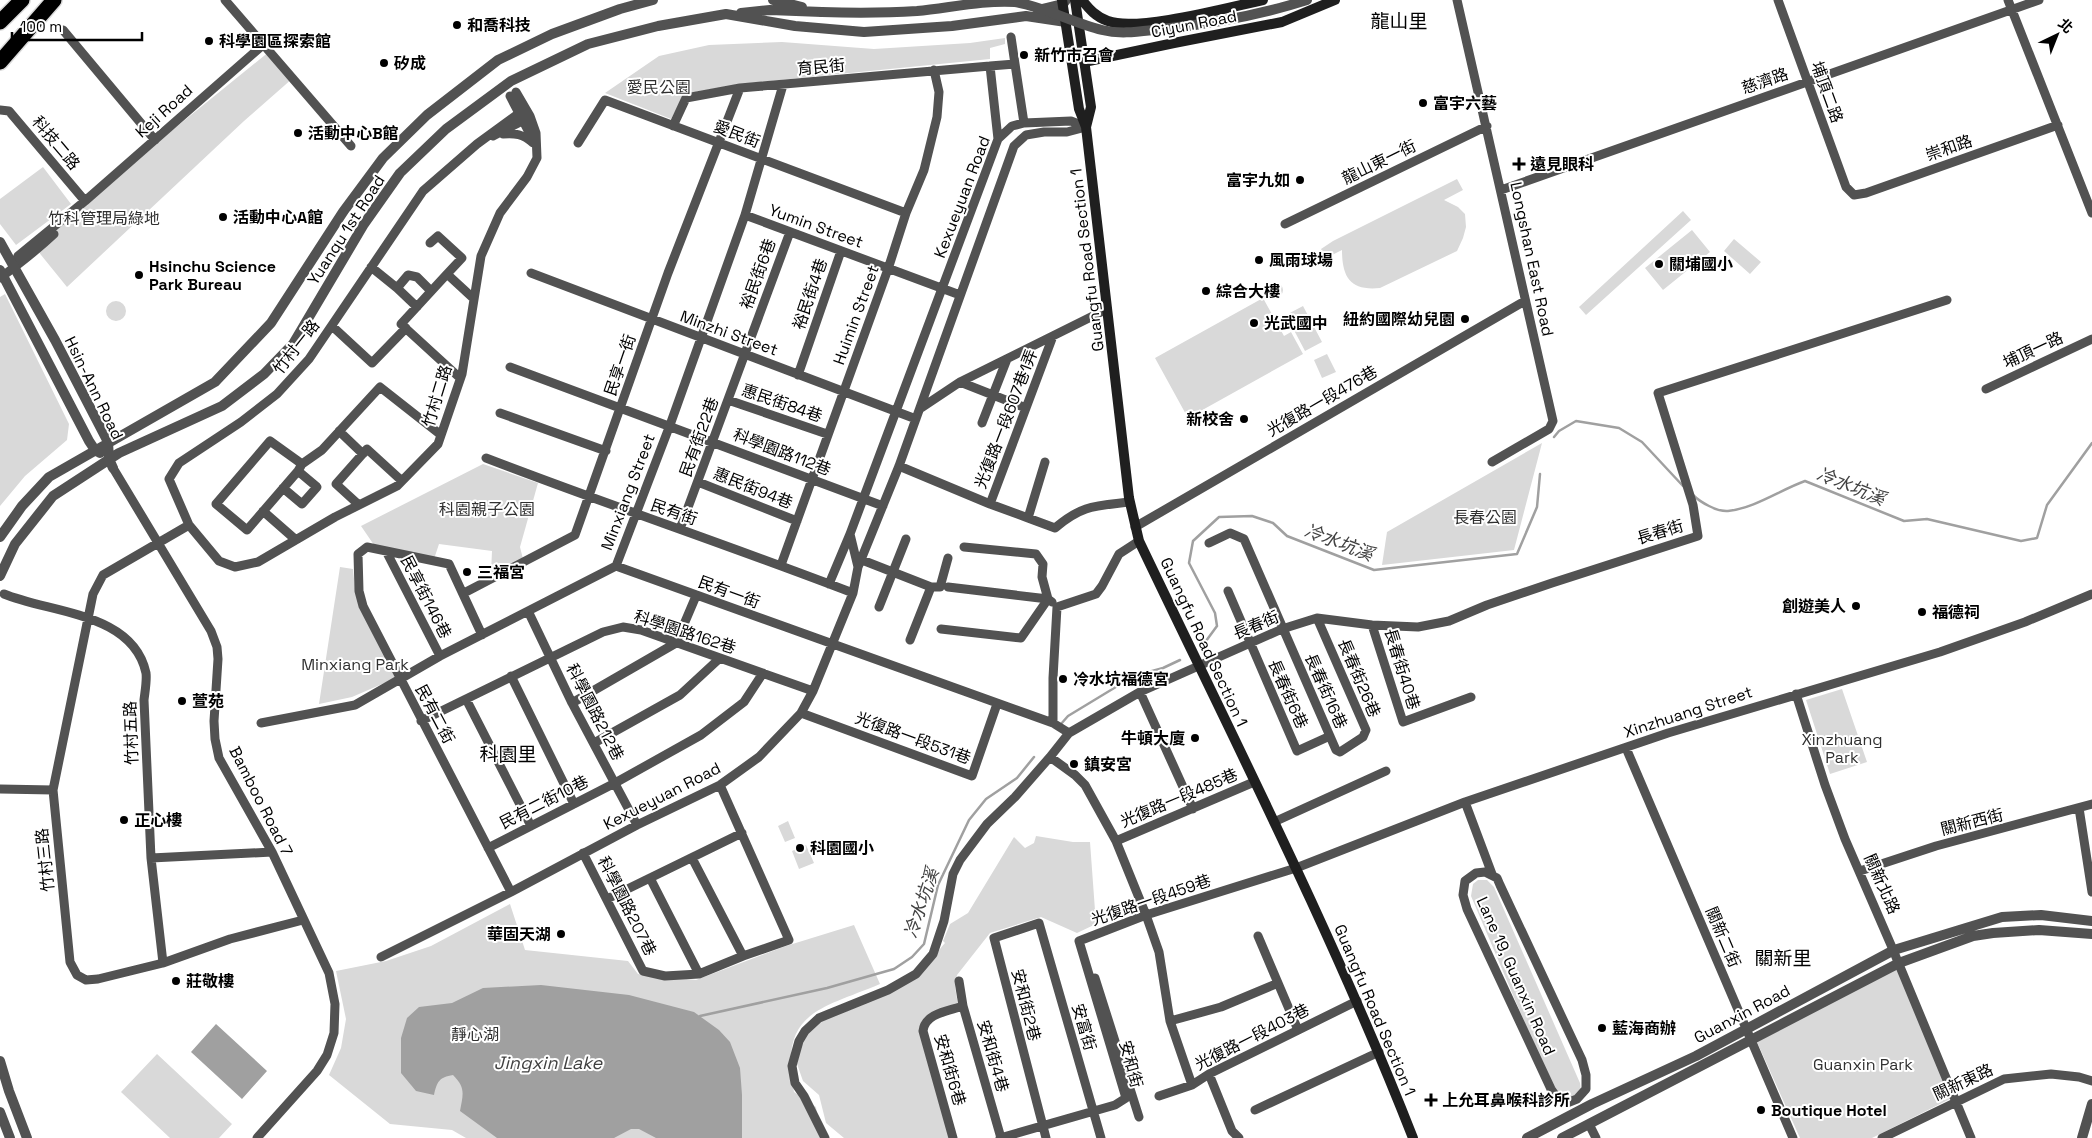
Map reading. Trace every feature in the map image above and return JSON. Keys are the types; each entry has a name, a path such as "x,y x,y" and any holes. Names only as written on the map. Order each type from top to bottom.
{"highway":[{"path":"0,22 22,0"},
{"path":"0,62 54,0"}],"main road":[{"name":"Guangfu Road Section 1","path":"1075,0 1091,107 1086,127"},
{"name":"Ciyun Road","path":"1082,0 1092,13 1109,22 1130,23 1203,13 1263,0"},
{"name":"Ciyun Road","path":"1084,62 1282,22 1335,0"},
{"name":"Guangfu Road Section 1","path":"1064,2 1079,109 1086,127 1129,502 1139,541 1296,868 1357,1001 1413,1138"}],"street":[{"path":"225,0 351,146"},
{"name":"Yuanqu 1st Road","path":"0,537 22,506 49,477 215,382 272,324 343,212 383,158 427,115 498,60 561,31 620,8 653,0"},
{"path":"773,0 822,12"},
{"path":"726,14 770,10 868,13 918,11 986,2 1015,2 1068,17 1102,30 1128,33 1209,22 1277,9 1307,0"},
{"name":"Longshan East Road","path":"1457,0 1487,126 1552,421 1549,429 1492,462"},
{"name":"埔頂二路","path":"1778,0 1846,187 1850,192"},
{"path":"2008,0 2092,212"},
{"name":"慈濟路","path":"1501,190 2039,0"},
{"path":"994,20 1064,2"},
{"name":"Yuanqu 1st Road","path":"0,576 15,544 52,496 222,406 264,374 293,344 364,224 400,173 446,129 511,81 588,44 658,26 726,14 795,26 864,32 952,26 994,20"},
{"path":"994,20 1026,16 1066,22"},
{"path":"63,30 155,140"},
{"path":"1011,37 1024,123"},
{"name":"Keji Road","path":"1,275 14,266 18,256 85,201 264,44"},
{"name":"育民街","path":"674,126 686,98 740,88 783,86 934,70 1015,64"},
{"path":"990,66 998,138"},
{"name":"Huimin Street","path":"781,565 888,269 906,213 924,170 937,117 939,92 934,70"},
{"name":"Minxiang Street","path":"261,723 355,705 440,656 616,566 670,425 745,215 783,86"},
{"name":"民享一街","path":"464,593 575,535 684,232 740,88"},
{"path":"513,94 536,133 537,158"},
{"name":"愛民街","path":"578,143 606,100 906,213"},
{"name":"科技二路","path":"0,110 9,111 85,201"},
{"path":"525,115 537,158"},
{"name":"竹村一路","path":"477,144 497,134 525,115"},
{"name":"竹村一路","path":"189,525 169,480 179,463 241,422 277,394 309,359 423,191 477,144 525,115"},
{"name":"Kexueyuan Road","path":"860,563 850,534 998,138 1012,126 1024,123 1071,121 1086,127"},
{"name":"崇和路","path":"1850,192 1854,195 1866,193 2058,125"},
{"name":"龍山東一街","path":"1285,224 1487,126"},
{"name":"Kexueyuan Road","path":"381,957 511,892 637,825 720,786 759,757 801,713 813,691 853,592 860,563 899,466 1014,146 1026,135 1044,132 1067,132 1086,127"},
{"path":"497,134 515,133 526,137 533,143"},
{"name":"竹村二路","path":"189,525 220,561 235,567 258,562 359,505 397,486 438,444 460,378 472,298 481,256 500,213 527,177 537,158"},
{"name":"Yumin Street","path":"745,215 960,295"},
{"name":"裕民街6巷","path":"745,354 790,232"},
{"path":"430,243 438,236 462,258 401,324 460,378"},
{"name":"Hsin-Ann Road","path":"0,242 108,442 111,464"},
{"name":"裕民街4巷","path":"798,375 841,251"},
{"path":"371,266 417,307"},
{"name":"Minzhi Street","path":"531,273 916,419"},
{"path":"447,274 472,298"},
{"name":"Hsin-Ann Road","path":"1,275 94,450 111,464"},
{"path":"397,288 408,276 417,277 432,291"},
{"name":"長春街","path":"1069,733 1140,692 1282,629 1317,618 1418,627 1449,621 1487,605 1698,536 1693,505 1658,393 1948,300"},
{"name":"光復路一段476巷","path":"1135,527 1525,301"},
{"path":"920,409 960,382 1107,309"},
{"path":"332,326 372,364 406,328"},
{"name":"光復路一段607巷1弄","path":"1053,336 990,504 1054,528 1071,514 1092,506 1129,502"},
{"name":"埔頂一路","path":"1986,389 2092,339"},
{"name":"民有街22巷","path":"680,530 745,354"},
{"path":"982,423 1007,359"},
{"name":"科學園路112巷","path":"510,367 670,425 883,506"},
{"path":"960,382 1026,408"},
{"path":"283,488 302,504 316,487 300,467 270,441 216,504 247,530 300,467 322,450 380,387 442,435"},
{"name":"惠民街84巷","path":"728,400 827,434"},
{"path":"500,413 606,451"},
{"path":"339,431 363,454"},
{"path":"359,505 336,484 367,450 402,481"},
{"name":"民有街","path":"486,458 589,498 853,592"},
{"path":"1028,518 1045,462"},
{"name":"Bamboo Road 7","path":"111,464 210,630 217,647 218,659 214,721 219,758 272,852 302,920 329,973 334,1004 334,1033 328,1056 317,1071 257,1138"},
{"path":"899,466 990,504"},
{"name":"惠民街94巷","path":"698,482 797,521"},
{"path":"264,511 296,540"},
{"path":"158,543 189,525"},
{"name":"長春街16巷","path":"1209,543 1230,533 1244,539 1336,750 1340,752 1351,746"},
{"path":"829,584 850,534"},
{"path":"879,607 906,540"},
{"path":"1057,607 1096,594 1120,554 1139,541"},
{"name":"竹村三路","path":"158,543 103,575 93,594 88,617 53,790 70,962 77,975 86,980 98,979 163,963 230,939 302,920"},
{"name":"民有二街","path":"386,551 367,547 358,554 358,591 362,606 511,892"},
{"path":"964,547 1036,554 1043,564 1042,577 1048,599 1057,607"},
{"path":"386,551 449,564 482,635"},
{"name":"民享街146巷","path":"386,551 440,656"},
{"path":"860,563 893,572 930,587 940,587 948,558"},
{"name":"民有一街","path":"616,566 832,645"},
{"path":"910,640 930,587"},
{"path":"948,587 1048,599"},
{"path":"1228,591 1250,644"},
{"name":"竹村五路","path":"4,594 88,617 113,629 128,640 139,653 146,674 144,700 151,858 163,963"},
{"name":"Xinzhuang Street","path":"1296,868 1465,802 1796,694 1940,652 2025,622 2092,594"},
{"path":"572,702 676,643 696,596"},
{"path":"941,629 1020,638 1048,599"},
{"path":"1053,723 1053,678 1057,607"},
{"name":"科學園路212巷","path":"528,611 572,702 637,825"},
{"name":"長春街26巷","path":"1317,618 1366,730 1363,737 1351,746"},
{"name":"長春街40巷","path":"1372,624 1403,722 1471,698"},
{"name":"科學園路162巷","path":"422,721 603,632 623,627 640,630 813,691"},
{"name":"長春街6巷","path":"1250,644 1297,751 1330,736"},
{"path":"825,1138 804,1096 795,1083 792,1066 799,1042 805,1031 819,1018 888,990 916,974 933,954 944,921 953,874 960,860 987,824 1015,797 1069,733 1053,723 832,645"},
{"path":"594,743 680,695 720,658"},
{"name":"民有二街10巷","path":"488,848 614,783 701,735 744,702 763,673"},
{"path":"511,676 574,804"},
{"path":"1140,692 1193,809"},
{"name":"關新北路","path":"1796,694 1842,831 1894,950 1971,1138"},
{"path":"466,699 531,826"},
{"name":"光復路一段531巷","path":"801,713 972,776 997,704"},
{"name":"關新二街","path":"1626,748 1793,1138"},
{"path":"1050,757 1075,775 1085,785 1116,841 1146,915 1158,952 1170,1021 1192,1085"},
{"path":"1274,822 1386,771"},
{"name":"光復路一段485巷","path":"1116,841 1254,782"},
{"path":"608,899 742,834 720,786"},
{"path":"0,788 53,790"},
{"name":"Lane 19, Guanxin Road","path":"1465,802 1492,874 1500,885 1579,1052 1586,1075 1586,1089 1592,1104"},
{"name":"關新西街","path":"1860,872 1936,846 2092,804"},
{"path":"2079,808 2092,892"},
{"name":"科學園路207巷","path":"583,853 643,971 665,976 699,974 789,940 742,834"},
{"path":"151,858 272,852"},
{"path":"692,858 743,956"},
{"name":"光復路一段459巷","path":"1139,1117 1098,984 1079,941 1146,915 1296,868"},
{"name":"Lane 19, Guanxin Road","path":"1492,874 1485,872 1470,876 1465,882 1463,895 1550,1089 1558,1099 1567,1103 1572,1114"},
{"path":"650,878 699,974"},
{"name":"Guanxin Road","path":"1527,1138 1592,1104 1696,1056 1894,950 2002,917 2040,915 2092,921"},
{"name":"安富街","path":"1039,923 1101,1138"},
{"name":"安和街2巷","path":"1039,923 994,938 1042,1126"},
{"name":"Guanxin Road","path":"1562,1138 1899,963 1973,936 2039,930 2092,934"},
{"path":"1258,936 1298,1030"},
{"name":"安和街","path":"1001,1138 1115,1105 1126,1098 1079,941"},
{"name":"安和街4巷","path":"959,981 963,1006 1001,1138"},
{"path":"1170,1021 1221,1007 1278,983"},
{"name":"光復路一段403巷","path":"1159,1096 1192,1085 1209,1074 1357,1001"},
{"name":"安和街6巷","path":"954,1138 923,1031 924,1024 930,1018 963,1006"},
{"path":"1255,1110 1379,1052"},
{"path":"0,1061 27,1138"},
{"path":"1209,1074 1232,1131 1238,1138"},
{"name":"關新東路","path":"1882,1138 2004,1078 2051,1074 2079,1077 2092,1082"},
{"path":"1567,1103 1577,1100 1586,1089"},
{"path":"2082,1138 2092,1104"},
{"path":"0,1112 10,1138"},
{"path":"1589,1124 1596,1138"},
{"path":"1042,1126 1046,1138"}],"green space":[{"name":"愛民公園","path":"1005,38 1005,44 990,48 990,59 740,84 684,94 671,119 605,93 659,56 709,45 782,42 874,49 970,43"},
{"name":"竹科管理局綠地","path":"270,51 293,78 244,121 67,287 37,250 85,201"},
{"path":"43,167 71,204 16,245 0,224 0,199"},
{"path":"1457,179 1463,190 1444,200 1458,207 1465,214 1466,227 1457,251 1380,288 1362,287 1350,281 1344,268 1342,250 1326,258 1321,249 1333,241"},
{"path":"1683,211 1691,220 1586,315 1579,307"},
{"path":"1692,230 1710,252 1663,290 1645,268"},
{"path":"1734,239 1761,262 1750,274 1724,251"},
{"path":"1273,283 1279,283 1283,290 1279,297 1273,297 1269,293 1269,287"},
{"path":"5,294 69,424 67,440 25,476 0,506 0,297"},
{"path":"1263,298 1284,336 1291,332 1303,354 1188,418 1155,358"},
{"path":"116,301 123,304 126,311 123,318 116,321 109,318 106,311 109,304"},
{"path":"1303,306 1322,342 1305,351 1286,315"},
{"path":"1327,354 1336,372 1322,378 1314,360"},
{"name":"長春公園","path":"1542,443 1514,550 1382,565 1387,532"},
{"name":"科園親子公園","path":"483,464 538,483 520,547 523,559 491,573 492,551 439,544 434,559 374,545 361,526"},
{"name":"Minxiang Park","path":"340,567 353,569 355,589 396,678 352,697 319,704"},
{"name":"Xinzhuang Park","path":"1842,689 1867,762 1830,774 1806,700"},
{"path":"788,821 795,838 785,842 778,826"},
{"path":"1036,836 1073,842 1090,842 1096,924 1077,933 1041,917 990,933 957,975 955,987 958,1005 934,1012 924,1019 919,1031 949,1138 844,1138 826,1123 819,1095 803,1081 797,1064 802,1043 808,1033 820,1021 928,965 945,943 943,941 950,924 968,913 1014,837 1025,848 1034,843"},
{"path":"806,845 814,863 799,869 792,851"},
{"path":"1478,880 1487,880 1494,887 1580,1083 1581,1091 1574,1100 1561,1102 1555,1094 1471,896 1473,884"},
{"name":"靜心湖","path":"510,904 525,950 628,961 638,974 696,980 786,946 854,925 880,984 838,1001 808,1018 798,1030 792,1045 791,1065 794,1092 816,1107 821,1138 466,1138 452,1130 390,1124 329,1075 341,1048 346,1019 336,971 386,961 431,946"},
{"name":"Guanxin Park","path":"1897,967 1958,1095 1872,1138 1800,1138 1757,1042"},
{"path":"157,1054 232,1124 219,1138 170,1138 121,1092"}],"water":[{"name":"Jingxin Lake","path":"541,985 629,995 694,1012 719,1030 730,1042 740,1068 742,1138 656,1138 639,1129 631,1129 614,1138 497,1138 460,1111 462,1088 453,1075 439,1081 434,1095 416,1091 401,1073 401,1038 407,1018 419,1007 452,1003 483,988"},
{"path":"216,1024 267,1071 242,1099 191,1052"}],"waterway":[{"name":"冷水坑溪","path":"1554,437 1559,431 1576,421 1619,428 1642,442 1683,486"},
{"name":"冷水坑溪","path":"1693,495 1709,506 1728,511 1758,503 1805,481 1904,521 1927,519 2021,541 2037,538 2047,505 2092,443"},
{"name":"冷水坑溪","path":"1206,641 1217,626 1215,613 1189,563 1193,541 1219,517 1252,516 1273,523 1287,536 1374,570 1517,554 1537,507 1540,474"},
{"name":"冷水坑溪","path":"1061,724 1068,716 1134,676 1163,668 1180,660"},
{"name":"冷水坑溪","path":"700,1016 827,988 894,969 912,957 924,944 938,885 969,820 986,799 1017,778 1034,757"}],"place":[{"name":"和喬科技","path":"457,25"},
{"name":"科學園區探索館","path":"209,41"},
{"name":"新竹市召會","path":"1024,55"},
{"name":"矽成","path":"384,63"},
{"name":"富宇六藝","path":"1423,103"},
{"name":"活動中心B館","path":"298,133"},
{"name":"遠見眼科","path":"1519,164"},
{"name":"富宇九如","path":"1300,180"},
{"name":"活動中心A館","path":"223,217"},
{"name":"風雨球場","path":"1259,260"},
{"name":"關埔國小","path":"1659,264"},
{"name":"Hsinchu Science Park Bureau","path":"139,275"},
{"name":"綜合大樓","path":"1206,291"},
{"name":"紐約國際幼兒園","path":"1465,319"},
{"name":"光武國中","path":"1254,323"},
{"name":"新校舍","path":"1244,419"},
{"name":"三福宮","path":"467,572"},
{"name":"創遊美人","path":"1856,606"},
{"name":"福德祠","path":"1922,612"},
{"name":"冷水坑福德宮","path":"1063,679"},
{"name":"萱苑","path":"182,701"},
{"name":"牛頓大廈","path":"1195,738"},
{"name":"鎮安宮","path":"1074,764"},
{"name":"正心樓","path":"124,820"},
{"name":"科園國小","path":"800,848"},
{"name":"華固天湖","path":"561,934"},
{"name":"莊敬樓","path":"176,981"},
{"name":"藍海商辦","path":"1602,1028"},
{"name":"上允耳鼻喉科診所","path":"1431,1100"},
{"name":"Boutique Hotel","path":"1761,1110"}],"district":[{"name":"龍山里","path":"1399,21"},
{"name":"科園里","path":"508,754"},
{"name":"關新里","path":"1783,958"}]}
